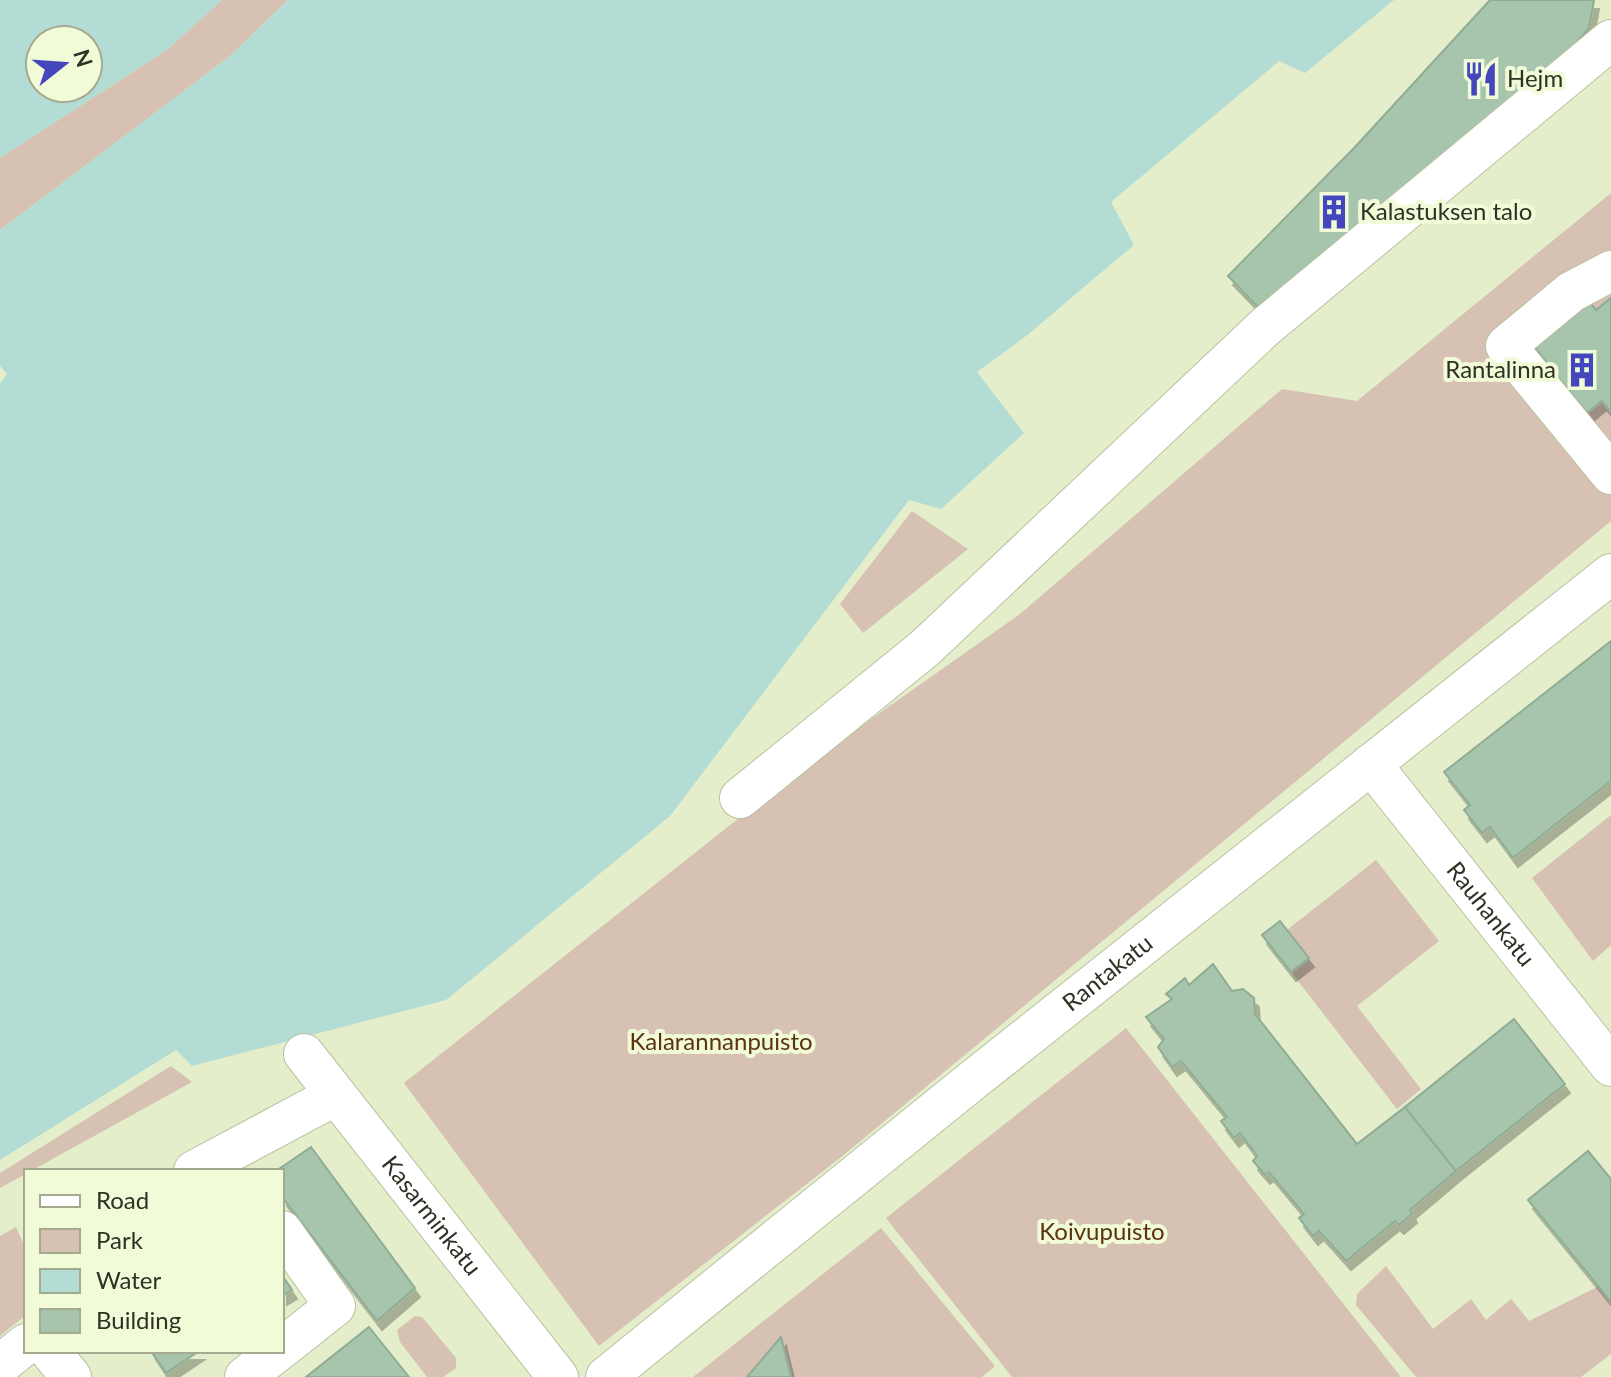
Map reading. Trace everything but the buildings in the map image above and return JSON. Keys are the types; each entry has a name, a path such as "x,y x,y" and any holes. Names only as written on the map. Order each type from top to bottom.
{"street":[{"path":"740,798 925,648 1265,327 1611,40"},
{"path":"1611,271 1571,292 1506,346 1611,474"},
{"name":"Rantakatu","path":"606,1377 956,1093 1611,574"},
{"name":"Rauhankatu","path":"1371,764 1611,1066"},
{"name":"Kasarminkatu","path":"304,1054 558,1377"},
{"path":"219,1165 336,1095"},
{"path":"284,1234 335,1306 284,1346"},
{"path":"0,1365 24,1346"},
{"path":"52,1353 71,1377"},
{"path":"245,1377 275,1353"}],"green space":[{"path":"222,0 288,0 230,56 0,230 0,158 83,104 104,104 104,91 168,49"},
{"name":"Kalarannanpuisto","path":"1611,193 1611,521 840,1158 599,1346 404,1083 806,765 1020,614 1282,389 1357,401"},
{"path":"912,511 968,549 863,633 840,604"},
{"path":"1611,815 1611,945 1593,961 1532,878"},
{"path":"1376,860 1439,941 1357,1006 1421,1089 1397,1109 1291,972 1308,958 1287,930"},
{"name":"Koivupuisto","path":"1126,1028 1401,1377 1012,1377 886,1218"},
{"path":"171,1066 192,1082 34,1169 24,1169 24,1175 0,1188 0,1173"},
{"path":"16,1227 24,1245 24,1317 0,1336 0,1236"},
{"path":"881,1228 995,1366 982,1377 791,1377 781,1338 747,1377 693,1377"},
{"path":"1386,1266 1433,1329 1471,1299 1486,1320 1511,1299 1529,1321 1599,1286 1611,1302 1611,1354 1581,1377 1416,1377 1356,1305 1357,1294"},
{"path":"415,1316 422,1317 456,1358 456,1368 443,1377 427,1377 400,1342 397,1330"}],"water":[{"path":"0,0 222,0 168,49 104,91 104,24 24,24 24,104 83,104 0,158"},
{"path":"288,0 1394,0 1305,73 1279,61 1111,202 1134,245 1026,336 977,372 1024,433 941,509 909,500 670,816 446,1000 192,1066 176,1050 0,1160 0,383 7,374 0,366 0,230 230,56"}],"place":[{"name":"Hejm","path":"1481,79"},
{"name":"Kalastuksen talo","path":"1334,212"},
{"name":"Rantalinna","path":"1582,370"}]}
